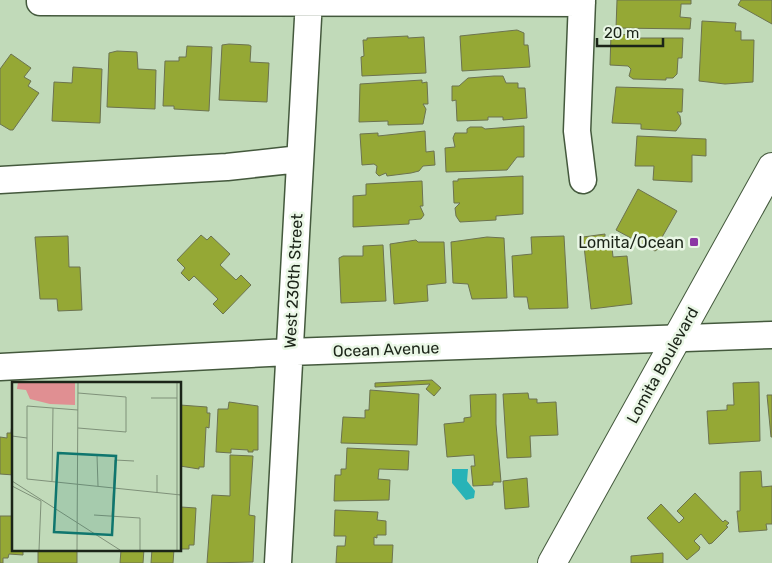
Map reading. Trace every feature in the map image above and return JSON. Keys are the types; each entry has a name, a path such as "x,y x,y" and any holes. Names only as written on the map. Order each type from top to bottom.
{"main road":[{"name":"Lomita Boulevard","path":"552,563 772,167"}],"street":[{"path":"40,0 40,2 582,2 576,131 583,180"},
{"name":"West 230th Street","path":"278,563 309,1"},
{"path":"0,180 227,167 300,159"},
{"name":"Ocean Avenue","path":"0,367 289,352 772,335"}],"water":[{"path":"452,469 468,469 467,481 475,491 474,498 466,500 452,483"}],"building":[{"path":"617,0 691,0 691,4 681,4 680,17 691,18 690,29 616,28"},
{"path":"741,0 772,0 772,24 738,5"},
{"path":"702,21 736,23 735,31 741,31 741,40 754,40 753,82 725,84 699,81"},
{"path":"517,30 524,33 524,45 528,45 530,67 462,71 460,36"},
{"path":"611,34 635,35 635,38 683,38 682,58 678,58 677,74 673,78 666,78 666,80 633,79 629,76 631,69 628,66 610,65"},
{"path":"408,36 408,38 424,37 426,73 362,76 361,57 364,56 363,40 367,40 367,38"},
{"path":"222,45 249,45 251,46 250,62 269,63 267,102 219,100"},
{"path":"187,46 212,47 209,111 174,109 174,106 163,106 165,61 179,61 179,57 186,57"},
{"path":"117,51 137,52 138,69 156,70 155,109 107,107 109,53"},
{"path":"11,54 31,68 24,77 31,81 28,86 39,93 13,130 0,124 0,69"},
{"path":"73,67 102,69 100,123 52,121 54,82 72,83"},
{"path":"503,76 506,83 518,83 518,88 525,88 527,118 503,120 503,117 488,117 488,120 457,121 456,100 452,101 452,86 459,86 468,78"},
{"path":"422,80 422,83 427,82 428,104 423,104 426,109 423,124 388,125 388,121 359,122 360,84"},
{"path":"616,87 683,89 682,112 677,112 680,116 681,124 676,131 641,129 641,124 612,123"},
{"path":"524,126 524,157 517,157 507,170 446,172 445,148 455,147 453,138 455,133 467,133 467,129 470,127 482,127 485,129"},
{"path":"425,131 426,152 434,151 435,165 423,166 419,171 411,173 387,176 386,173 379,176 376,173 377,166 374,164 362,165 360,134 378,133 378,136"},
{"path":"637,136 706,139 706,156 692,155 692,182 653,180 654,166 635,166"},
{"path":"523,176 523,214 496,216 496,220 460,222 456,216 455,208 460,203 454,203 453,181 458,181 458,179"},
{"path":"422,181 423,206 420,206 424,215 421,219 409,220 409,224 353,227 353,196 366,195 366,184"},
{"path":"638,189 677,211 661,239 663,241 655,251 616,230"},
{"path":"605,234 605,238 611,238 613,257 627,256 632,304 591,309 583,237"},
{"path":"201,235 207,240 211,236 230,254 220,265 236,280 241,275 251,285 223,314 213,304 218,299 194,276 189,281 181,273 185,268 177,260"},
{"path":"68,236 69,267 80,267 82,310 58,311 57,299 40,299 35,237"},
{"path":"564,236 568,308 529,309 527,297 514,297 512,256 532,254 531,237"},
{"path":"487,237 504,238 507,298 472,299 468,284 453,283 451,242"},
{"path":"416,240 418,242 444,242 446,283 427,285 428,301 394,304 390,244"},
{"path":"383,245 386,301 341,303 339,258 343,256 363,256 363,246"},
{"path":"432,380 441,388 434,396 426,389 430,384 375,387 375,383"},
{"path":"759,382 760,441 709,444 707,411 727,410 727,405 734,405 733,383"},
{"path":"370,390 419,394 417,445 341,443 343,417 365,418 365,410 369,410"},
{"path":"528,393 529,399 537,399 537,403 556,402 558,435 530,436 531,457 507,458 503,394"},
{"path":"496,394 496,424 501,482 493,482 493,485 473,486 471,466 475,466 474,455 447,457 444,424 464,422 464,418 471,417 470,395"},
{"path":"767,395 772,395 772,437 771,437"},
{"path":"229,402 258,406 258,450 248,452 248,450 231,449 231,453 216,452 218,409 228,409"},
{"path":"181,405 207,407 207,413 210,413 209,428 206,427 204,467 199,467 199,469 181,466"},
{"path":"12,423 12,475 0,474 0,437 7,438 7,433 11,433"},
{"path":"347,448 409,451 408,470 379,469 378,479 390,480 389,500 334,501 335,475 341,475 341,469 346,469"},
{"path":"230,455 253,456 249,515 255,516 253,562 207,563 212,495 230,496"},
{"path":"761,471 762,487 772,486 772,524 766,524 767,530 739,532 737,511 740,511 740,472"},
{"path":"527,478 529,507 505,509 503,481"},
{"path":"695,493 723,522 725,520 729,523 726,526 728,527 712,543 709,544 701,534 694,541 700,547 699,550 687,560 647,518 661,504 679,523 684,518 677,511"},
{"path":"181,507 196,508 194,545 189,545 189,549 181,549"},
{"path":"335,510 378,512 377,520 386,521 386,535 374,537 374,545 393,545 392,563 336,563 337,546 345,546 346,536 334,536"},
{"path":"0,516 12,516 12,550 23,550 23,555 9,554 8,558 3,558 3,563 0,563"},
{"path":"38,550 77,550 77,563 38,563"},
{"path":"121,550 144,550 143,563 120,563"},
{"path":"152,550 174,550 173,563 151,563"},
{"path":"663,553 663,563 631,563 631,556"}],"place":[{"name":"Lomita/Ocean","path":"694,242"}]}
